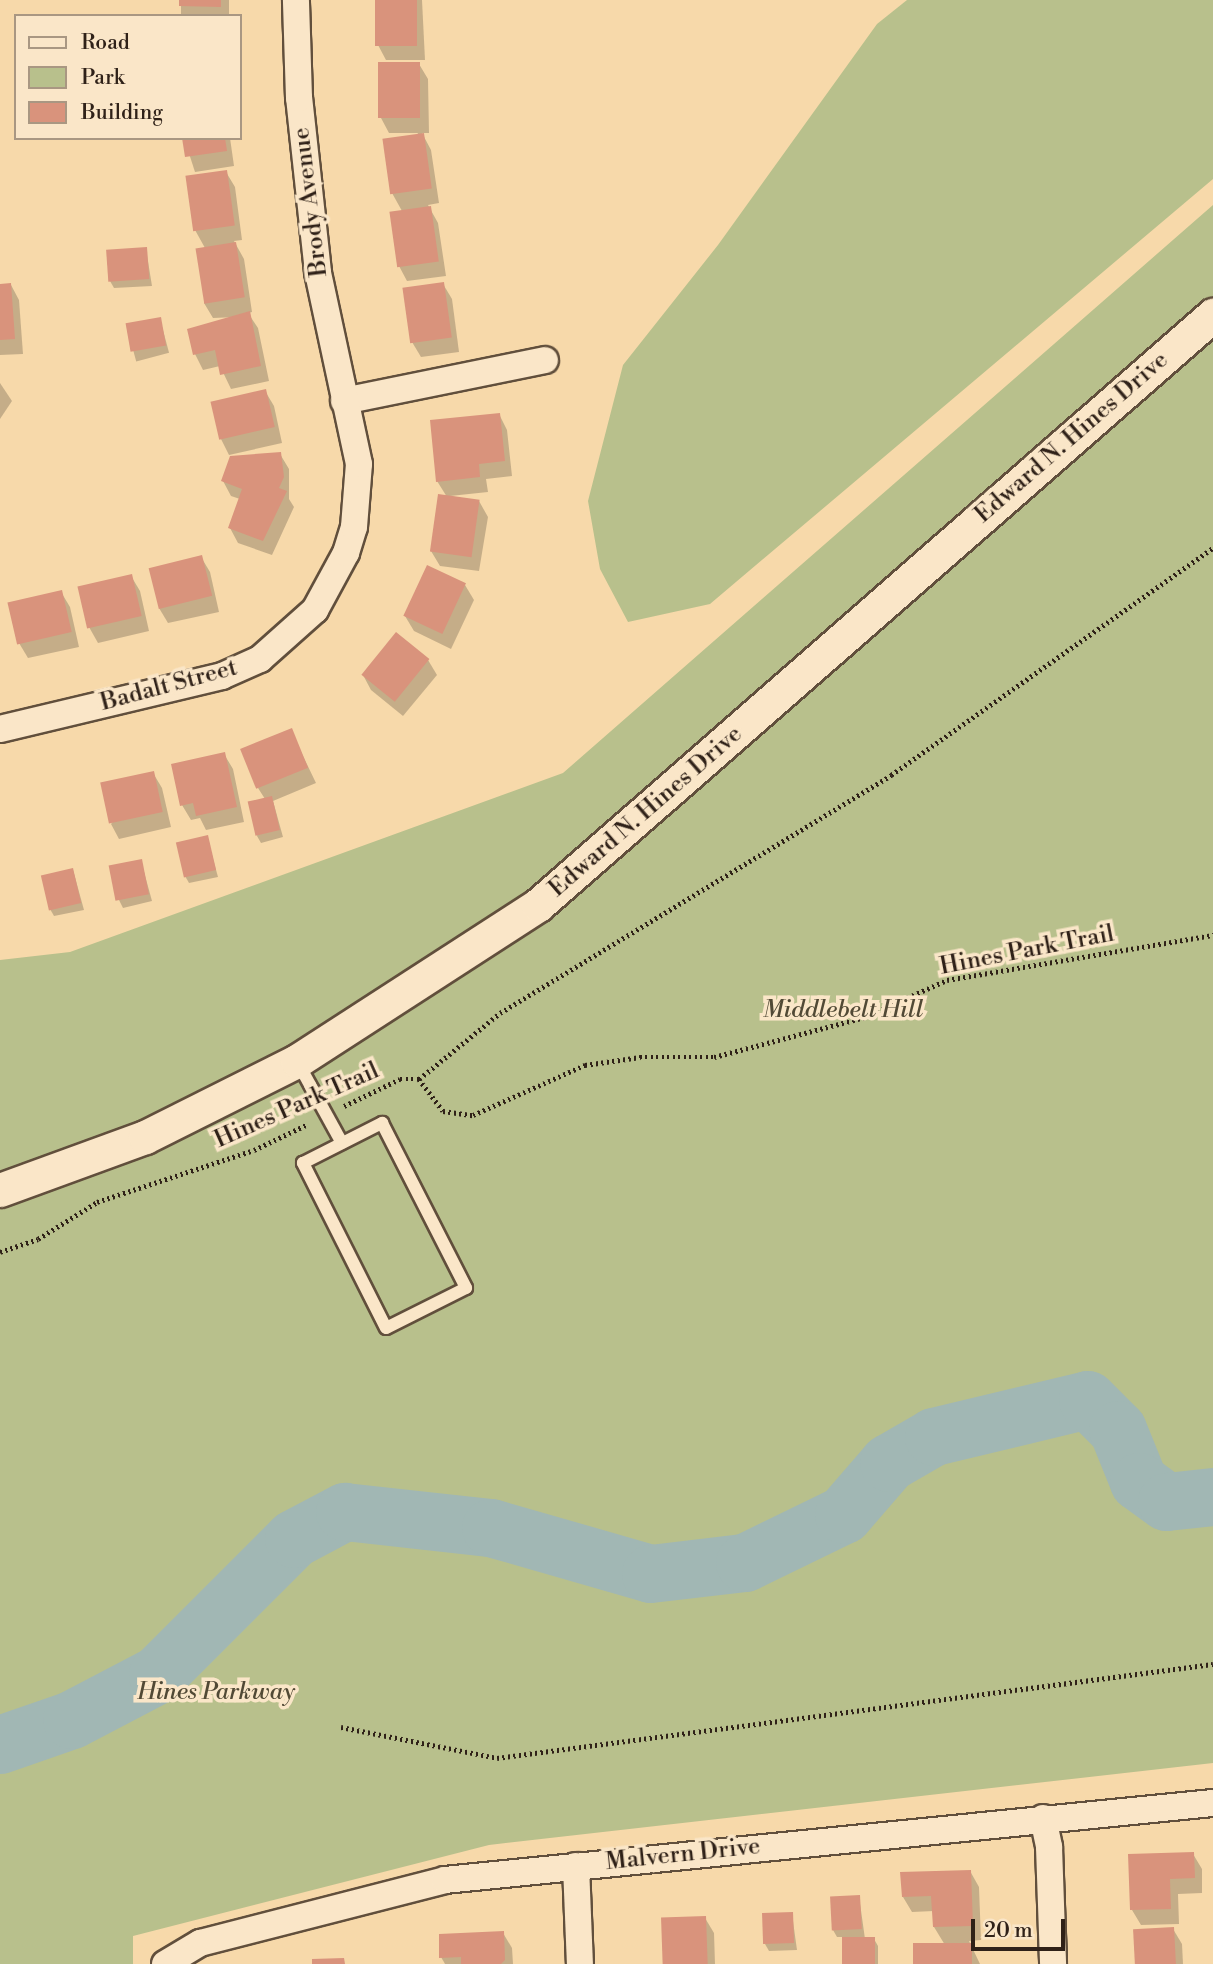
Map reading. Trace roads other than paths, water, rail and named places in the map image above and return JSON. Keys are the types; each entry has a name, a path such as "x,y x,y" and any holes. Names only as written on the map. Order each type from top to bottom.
{"street":[{"name":"Brody Avenue","path":"296,0 305,173 318,272 344,401"},
{"name":"Edward N. Hines Drive","path":"0,1190 145,1137 297,1061 538,905 1213,315"},
{"path":"344,401 545,360"},
{"name":"Badalt Street","path":"0,729 222,676 260,659 293,634 334,582 354,527 359,464 344,401"},
{"name":"Malvern Drive","path":"165,1964 200,1943 408,1886 576,1866 1213,1802"},
{"path":"1043,1818 1049,1847 1054,1964"},
{"path":"576,1866 580,1964"}],"lane":[{"path":"297,1061 342,1143"},
{"path":"382,1123 466,1288 386,1328 303,1163 342,1143 382,1123"}],"waterway":[{"path":"0,1745 72,1720 158,1675 294,1539 345,1512 491,1528 651,1574 745,1563 844,1515 889,1463 934,1437 1088,1400 1118,1430 1139,1482 1167,1502 1213,1497"}],"park label":[{"name":"Middlebelt Hill","path":"843,1011"},
{"name":"Hines Parkway","path":"216,1693"}]}
